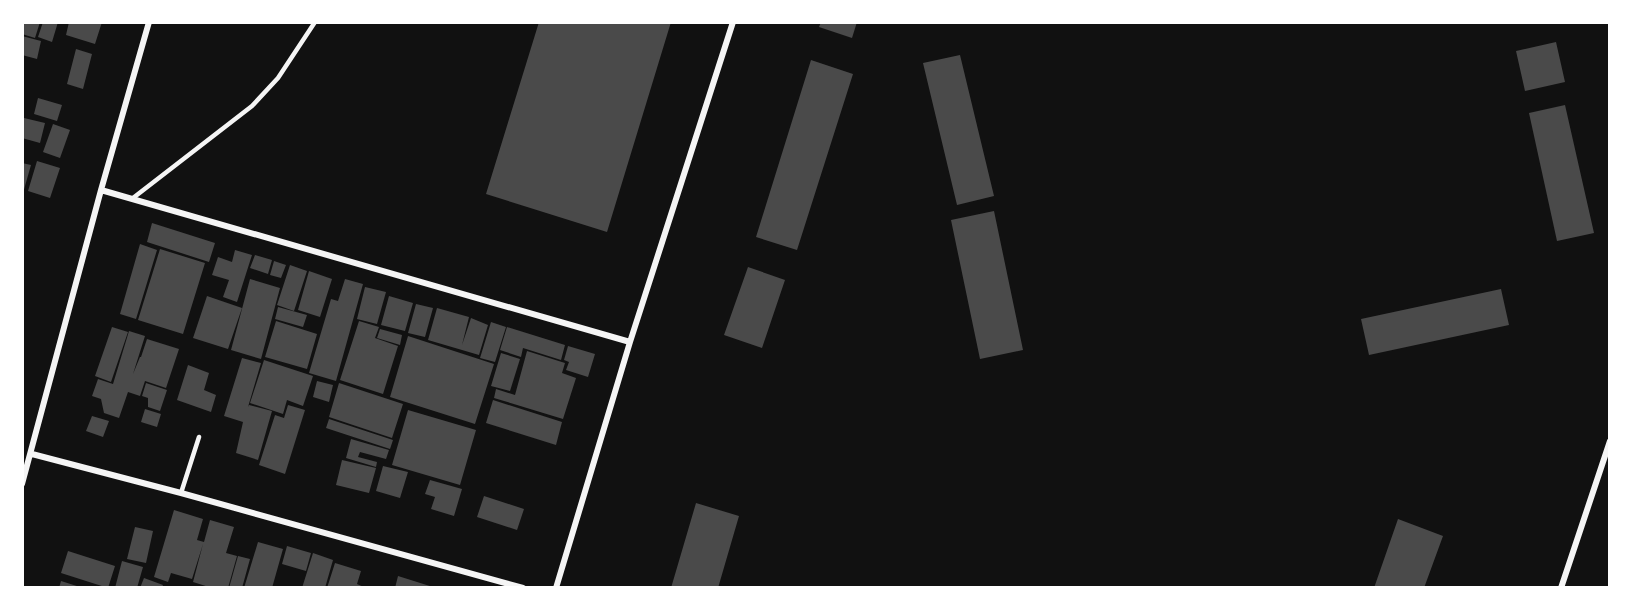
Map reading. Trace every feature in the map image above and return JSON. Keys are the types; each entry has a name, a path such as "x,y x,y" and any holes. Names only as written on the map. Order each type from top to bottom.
{"street":[{"path":"22,484 149,22"},
{"path":"556,588 630,342 733,22"},
{"path":"101,190 630,342"},
{"path":"1561,588 1610,441"},
{"path":"32,454 523,588"}],"lane":[{"path":"133,198 252,106 278,78 315,22"},
{"path":"181,493 199,437"}],"building":[{"path":"22,22 40,22 35,38 22,34"},
{"path":"43,22 58,22 52,42 38,37"},
{"path":"69,22 102,22 95,44 66,35"},
{"path":"539,22 671,22 607,232 486,194"},
{"path":"821,22 857,22 852,38 819,27"},
{"path":"22,36 41,41 37,59 22,55"},
{"path":"1556,42 1565,82 1525,91 1516,51"},
{"path":"76,49 92,54 83,89 67,84"},
{"path":"960,55 994,196 957,205 923,63"},
{"path":"811,60 853,74 797,250 756,237"},
{"path":"38,98 62,105 57,121 34,114"},
{"path":"1565,105 1594,233 1557,241 1529,113"},
{"path":"24,118 45,123 40,143 22,138"},
{"path":"53,124 70,130 60,158 43,152"},
{"path":"37,161 60,168 50,198 28,191"},
{"path":"22,163 31,165 23,193 22,193"},
{"path":"994,211 1023,350 980,359 951,220"},
{"path":"152,223 215,243 209,262 147,242"},
{"path":"140,244 157,250 136,319 120,314"},
{"path":"160,249 205,263 183,334 138,320"},
{"path":"235,250 252,255 237,302 223,297 229,280 212,275 218,257 232,262"},
{"path":"255,255 272,260 268,274 250,268"},
{"path":"274,261 286,265 281,278 270,275"},
{"path":"290,265 307,271 294,311 277,305"},
{"path":"748,267 785,280 762,348 724,335"},
{"path":"309,271 332,279 320,317 298,310"},
{"path":"250,279 280,288 261,359 231,350"},
{"path":"345,279 363,284 336,381 309,373 331,299 338,301"},
{"path":"365,287 386,292 377,324 357,319"},
{"path":"1501,289 1509,325 1369,355 1361,319"},
{"path":"207,296 242,308 228,349 193,338"},
{"path":"389,296 413,303 405,331 381,325"},
{"path":"416,304 433,308 425,337 408,333"},
{"path":"278,307 307,315 303,327 275,319"},
{"path":"437,308 469,317 462,345 471,318 488,325 479,355 428,340"},
{"path":"276,321 317,334 307,369 265,357"},
{"path":"359,321 379,327 375,338 398,346 383,394 340,380"},
{"path":"491,322 506,327 495,362 480,358"},
{"path":"112,327 128,332 111,382 95,376"},
{"path":"507,327 565,345 561,360 523,348 521,357 500,350"},
{"path":"380,329 402,335 400,345 377,338"},
{"path":"129,331 145,336 133,374 147,339 179,349 166,388 145,381 140,396 128,392 119,418 104,413 101,399 92,396 98,379 113,384"},
{"path":"408,336 494,364 475,424 390,397"},
{"path":"568,346 595,354 588,377 566,370 569,362 564,360"},
{"path":"527,351 565,363 562,373 576,378 563,419 494,398 496,389 515,395"},
{"path":"501,353 520,359 510,391 491,386"},
{"path":"242,358 261,363 248,407 249,405 272,411 258,460 236,453 243,422 224,416"},
{"path":"264,360 313,376 303,406 287,400 283,414 250,403"},
{"path":"188,365 209,373 204,390 216,395 211,412 177,400"},
{"path":"317,381 333,385 329,402 313,397"},
{"path":"146,383 167,390 160,411 148,407 148,398 142,396"},
{"path":"339,383 403,404 392,438 329,417"},
{"path":"493,400 562,422 556,445 486,423"},
{"path":"288,405 305,410 285,474 259,465 275,415 284,418"},
{"path":"145,409 161,414 157,427 141,422"},
{"path":"408,410 476,430 460,485 392,465"},
{"path":"92,416 109,421 103,437 86,431"},
{"path":"329,419 393,440 390,449 326,428"},
{"path":"351,439 389,450 386,459 360,452 358,457 377,462 376,467 346,458"},
{"path":"342,460 376,468 369,493 336,485"},
{"path":"383,466 408,472 400,498 376,491"},
{"path":"430,480 462,489 454,516 431,509 435,497 425,494"},
{"path":"484,496 524,509 517,530 477,517"},
{"path":"696,503 739,516 718,588 671,588"},
{"path":"174,510 203,519 197,540 204,542 210,520 234,527 226,553 237,556 228,588 212,588 193,582 203,544 192,579 171,573 168,582 154,577"},
{"path":"1398,519 1443,536 1424,588 1374,588"},
{"path":"135,527 153,531 146,563 127,559"},
{"path":"258,542 283,549 272,588 244,588"},
{"path":"287,546 311,553 306,571 282,564"},
{"path":"68,551 115,566 108,588 61,573"},
{"path":"313,553 333,560 325,588 302,588"},
{"path":"238,556 250,559 242,588 229,588"},
{"path":"122,561 143,567 137,588 115,588"},
{"path":"335,563 361,571 357,584 366,588 327,588"},
{"path":"398,576 433,587 433,588 395,588"},
{"path":"144,578 163,585 162,588 140,588"},
{"path":"61,581 80,587 80,588 59,588"}]}
